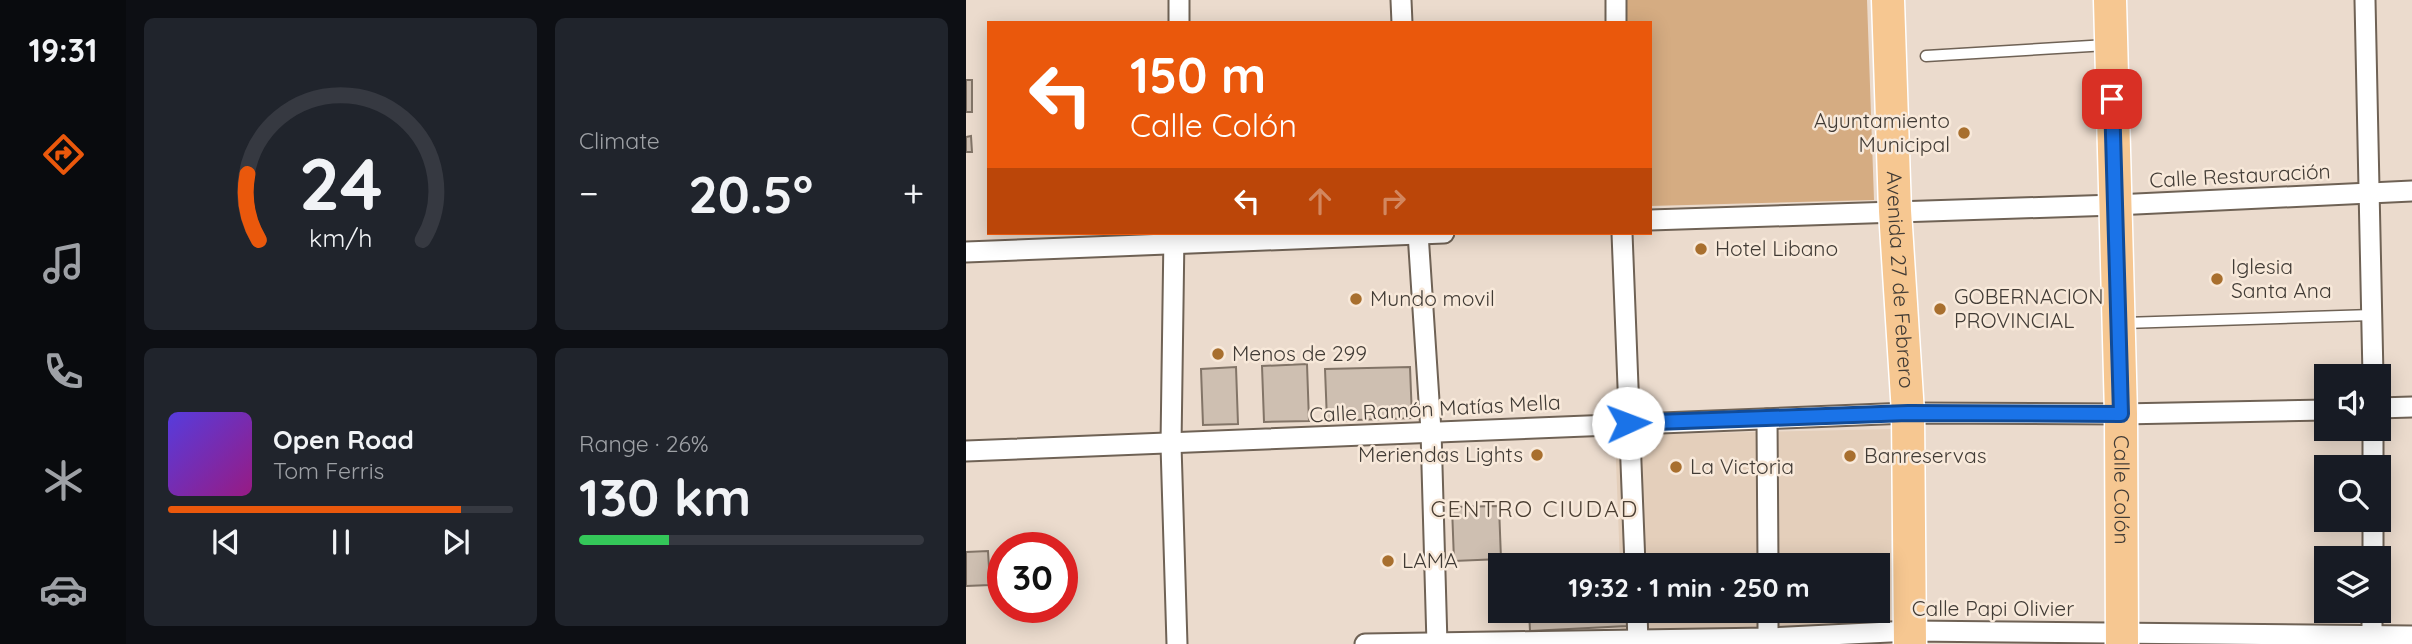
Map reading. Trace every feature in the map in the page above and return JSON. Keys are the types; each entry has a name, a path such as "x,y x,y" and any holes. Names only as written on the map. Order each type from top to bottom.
{"main road":[{"name":"Avenida 27 de Febrero","path":"1888,0 1895,211 1908,413 1910,638"},
{"name":"Calle Colón","path":"2110,0 2121,414 2122,638"}],"street":[{"path":"1179,21 1180,0"},
{"path":"1401,0 1402,21"},
{"path":"1616,0 1616,21"},
{"path":"2365,0 2373,364"},
{"name":"Calle Restauración","path":"1652,220 2115,205 2412,191"},
{"path":"966,252 1174,239 1369,235"},
{"path":"1418,235 1432,431 1437,644"},
{"path":"1622,235 1634,553"},
{"path":"1174,239 1171,445 1177,644"},
{"path":"2391,408 2412,407"},
{"name":"Calle Ramón Matías Mella","path":"966,451 1171,445 1432,431 1908,413 2121,414 2314,410"},
{"path":"1767,419 1768,553"},
{"path":"1637,623 1638,642"},
{"path":"1768,623 1768,641"},
{"name":"Calle Papi Olivier","path":"1365,644 1910,638 2372,640 2412,635"}],"lane":[{"path":"1926,56 2110,45"},
{"path":"2119,323 2372,315"}],"shaded area":[{"path":"1626,0 1867,0 1874,200 1652,206 1652,21 1627,21"},
{"path":"1891,429 1891,644 1622,644 1621,623 1890,623 1890,553 1620,553 1615,435"}],"building":[{"path":"966,80 972,80 972,112 966,112"},
{"path":"971,136 972,152 966,152 966,137"},
{"path":"1307,364 1309,421 1264,422 1262,366"},
{"path":"1236,367 1238,424 1203,425 1201,369"},
{"path":"1410,367 1412,418 1327,421 1325,369"},
{"path":"1499,506 1501,553 1488,553 1488,560 1454,561 1452,507"},
{"path":"987,551 987,585 966,586 966,552"},
{"path":"1530,623 1627,623 1627,626 1530,631"}],"place":[{"name":"Ayuntamiento Municipal","path":"1964,133"},
{"name":"Hotel Libano","path":"1701,249"},
{"name":"Iglesia Santa Ana","path":"2217,279"},
{"name":"Mundo movil","path":"1356,299"},
{"name":"GOBERNACION PROVINCIAL","path":"1940,309"},
{"name":"Menos de 299","path":"1218,354"},
{"name":"Meriendas Lights","path":"1537,455"},
{"name":"Banreservas","path":"1850,456"},
{"name":"La Victoria","path":"1676,467"},
{"name":"LAMA","path":"1388,561"}],"district":[{"name":"CENTRO CIUDAD","path":"1535,509"}],"route":[{"path":"1628,423 1908,413 2121,414 2112,99"}]}
